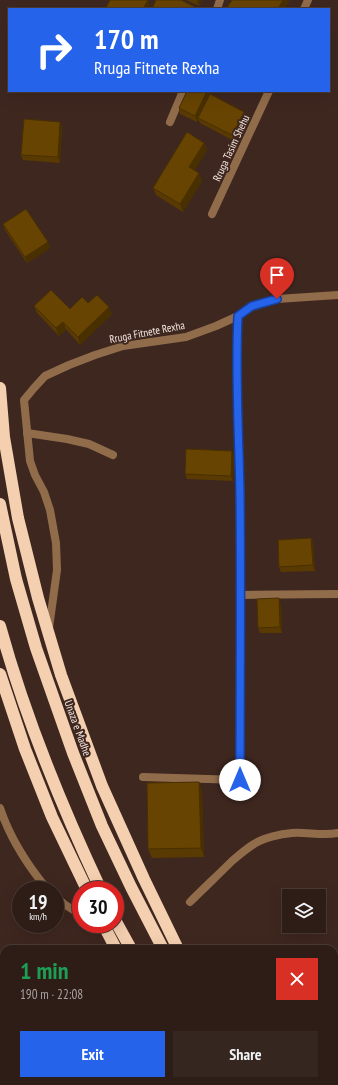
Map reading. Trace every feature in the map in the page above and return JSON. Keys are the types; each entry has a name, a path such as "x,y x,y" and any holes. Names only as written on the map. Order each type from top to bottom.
{"highway":[{"path":"0,388 4,437 18,518 38,598 61,675 102,786 176,945"},
{"name":"Unaza e Madhe","path":"0,504 16,579 36,648 73,753 102,826 131,887 162,945"},
{"path":"0,626 21,696 42,752 63,805 97,881"},
{"path":"0,674 25,749 52,817 83,881"},
{"path":"105,933 113,945"},
{"path":"122,933 129,945"}],"street":[{"path":"170,122 183,92"},
{"name":"Rruga Tasim Shehu","path":"212,214 269,92"},
{"name":"Rruga Fitnete Rexha","path":"48,632 57,570 56,543 50,510 44,492 35,475 30,461 24,400 34,388 45,376 95,355 123,346 186,337 238,316 252,306 277,299 338,294"},
{"path":"143,777 240,780 241,595 236,348 238,316"},
{"path":"27,433 89,444 113,455"},
{"path":"241,595 336,594"},
{"path":"0,808 13,839 23,857 40,881"},
{"path":"190,902 241,853 255,843 274,836 292,833 330,835 338,833"}],"building":[{"path":"110,0 148,0 144,8 106,8"},
{"path":"156,0 181,0 195,7 194,8 152,8"},
{"path":"232,0 283,0 279,8 227,8"},
{"path":"187,92 207,92 195,116 179,108"},
{"path":"210,94 244,112 232,135 198,118"},
{"path":"24,119 60,122 58,157 21,155"},
{"path":"187,132 204,143 189,167 199,173 180,204 153,188"},
{"path":"26,209 48,242 25,257 3,224"},
{"path":"51,290 70,309 82,297 88,303 97,295 109,307 78,337 63,322 56,328 34,306"},
{"path":"186,449 232,451 231,476 185,474"},
{"path":"311,538 313,565 279,567 278,540"},
{"path":"279,598 280,627 258,628 257,599"},
{"path":"199,782 201,848 148,849 147,783"}],"route":[{"path":"240,780 241,595 236,348 238,316 252,306 277,299"}]}
